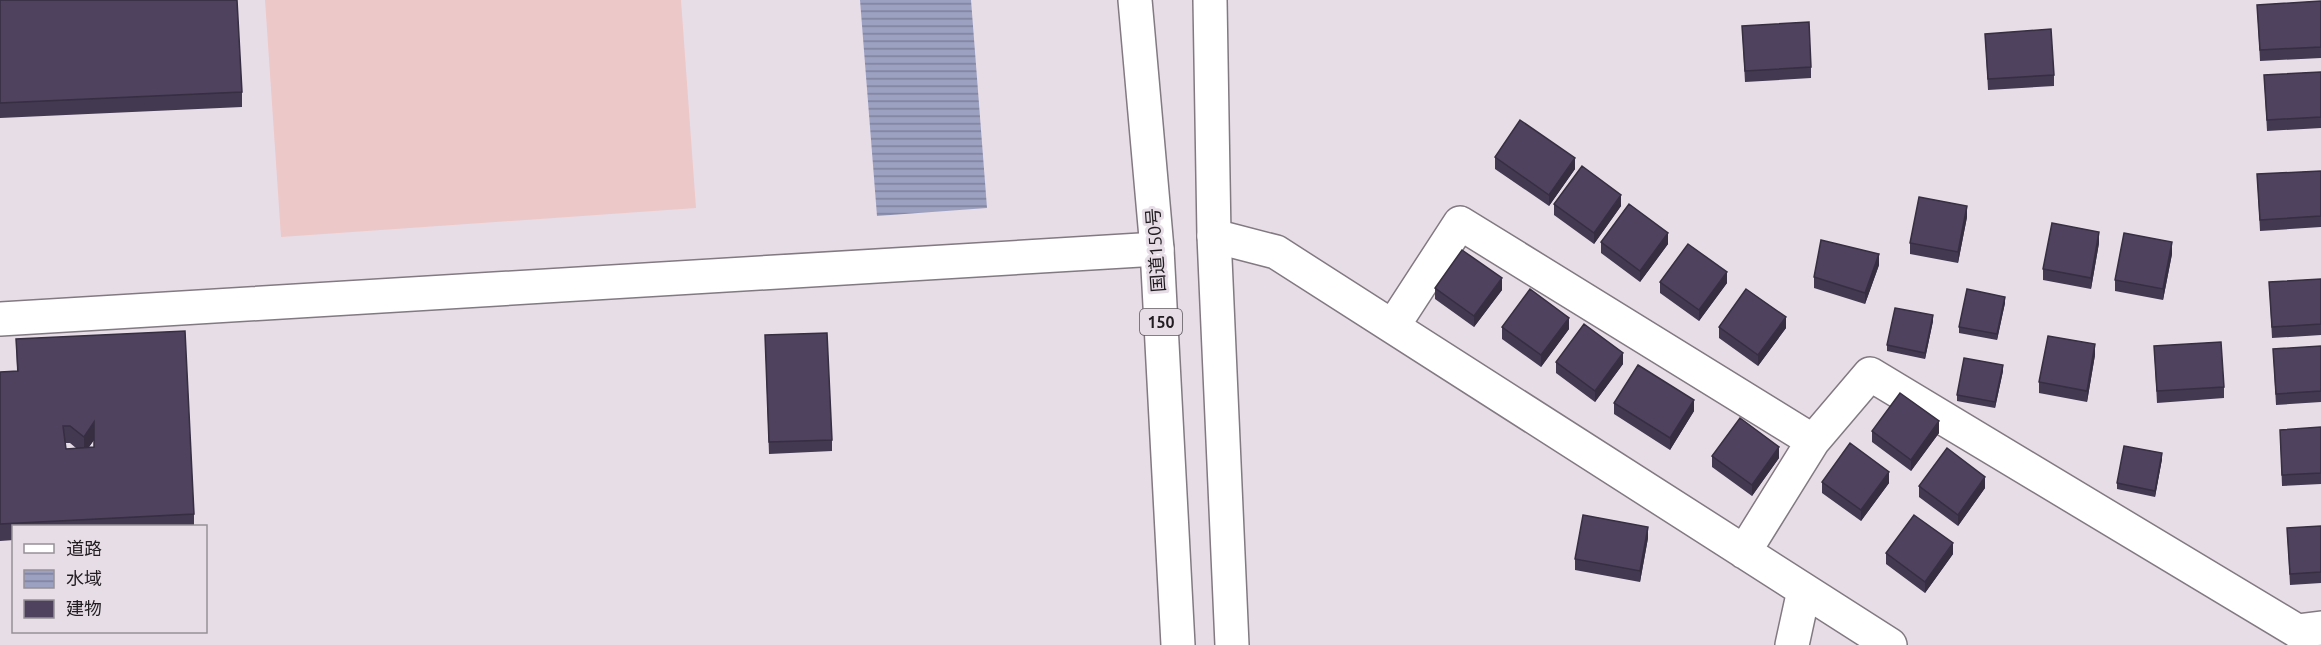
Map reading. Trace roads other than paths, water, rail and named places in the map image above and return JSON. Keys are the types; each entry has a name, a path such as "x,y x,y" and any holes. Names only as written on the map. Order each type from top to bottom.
{"main road":[{"name":"国道150号","path":"1135,0 1157,249 1178,645"},
{"path":"1210,0 1214,236 1232,645"},
{"path":"1393,326 1460,224 1813,441"},
{"path":"1214,236 1276,252 1890,645"},
{"path":"0,320 1157,249"},
{"path":"1744,552 1813,441 1870,374 2297,631 2321,628"},
{"path":"1792,645 1804,590"}],"water":[{"path":"860,0 971,0 987,208 877,216"}]}
